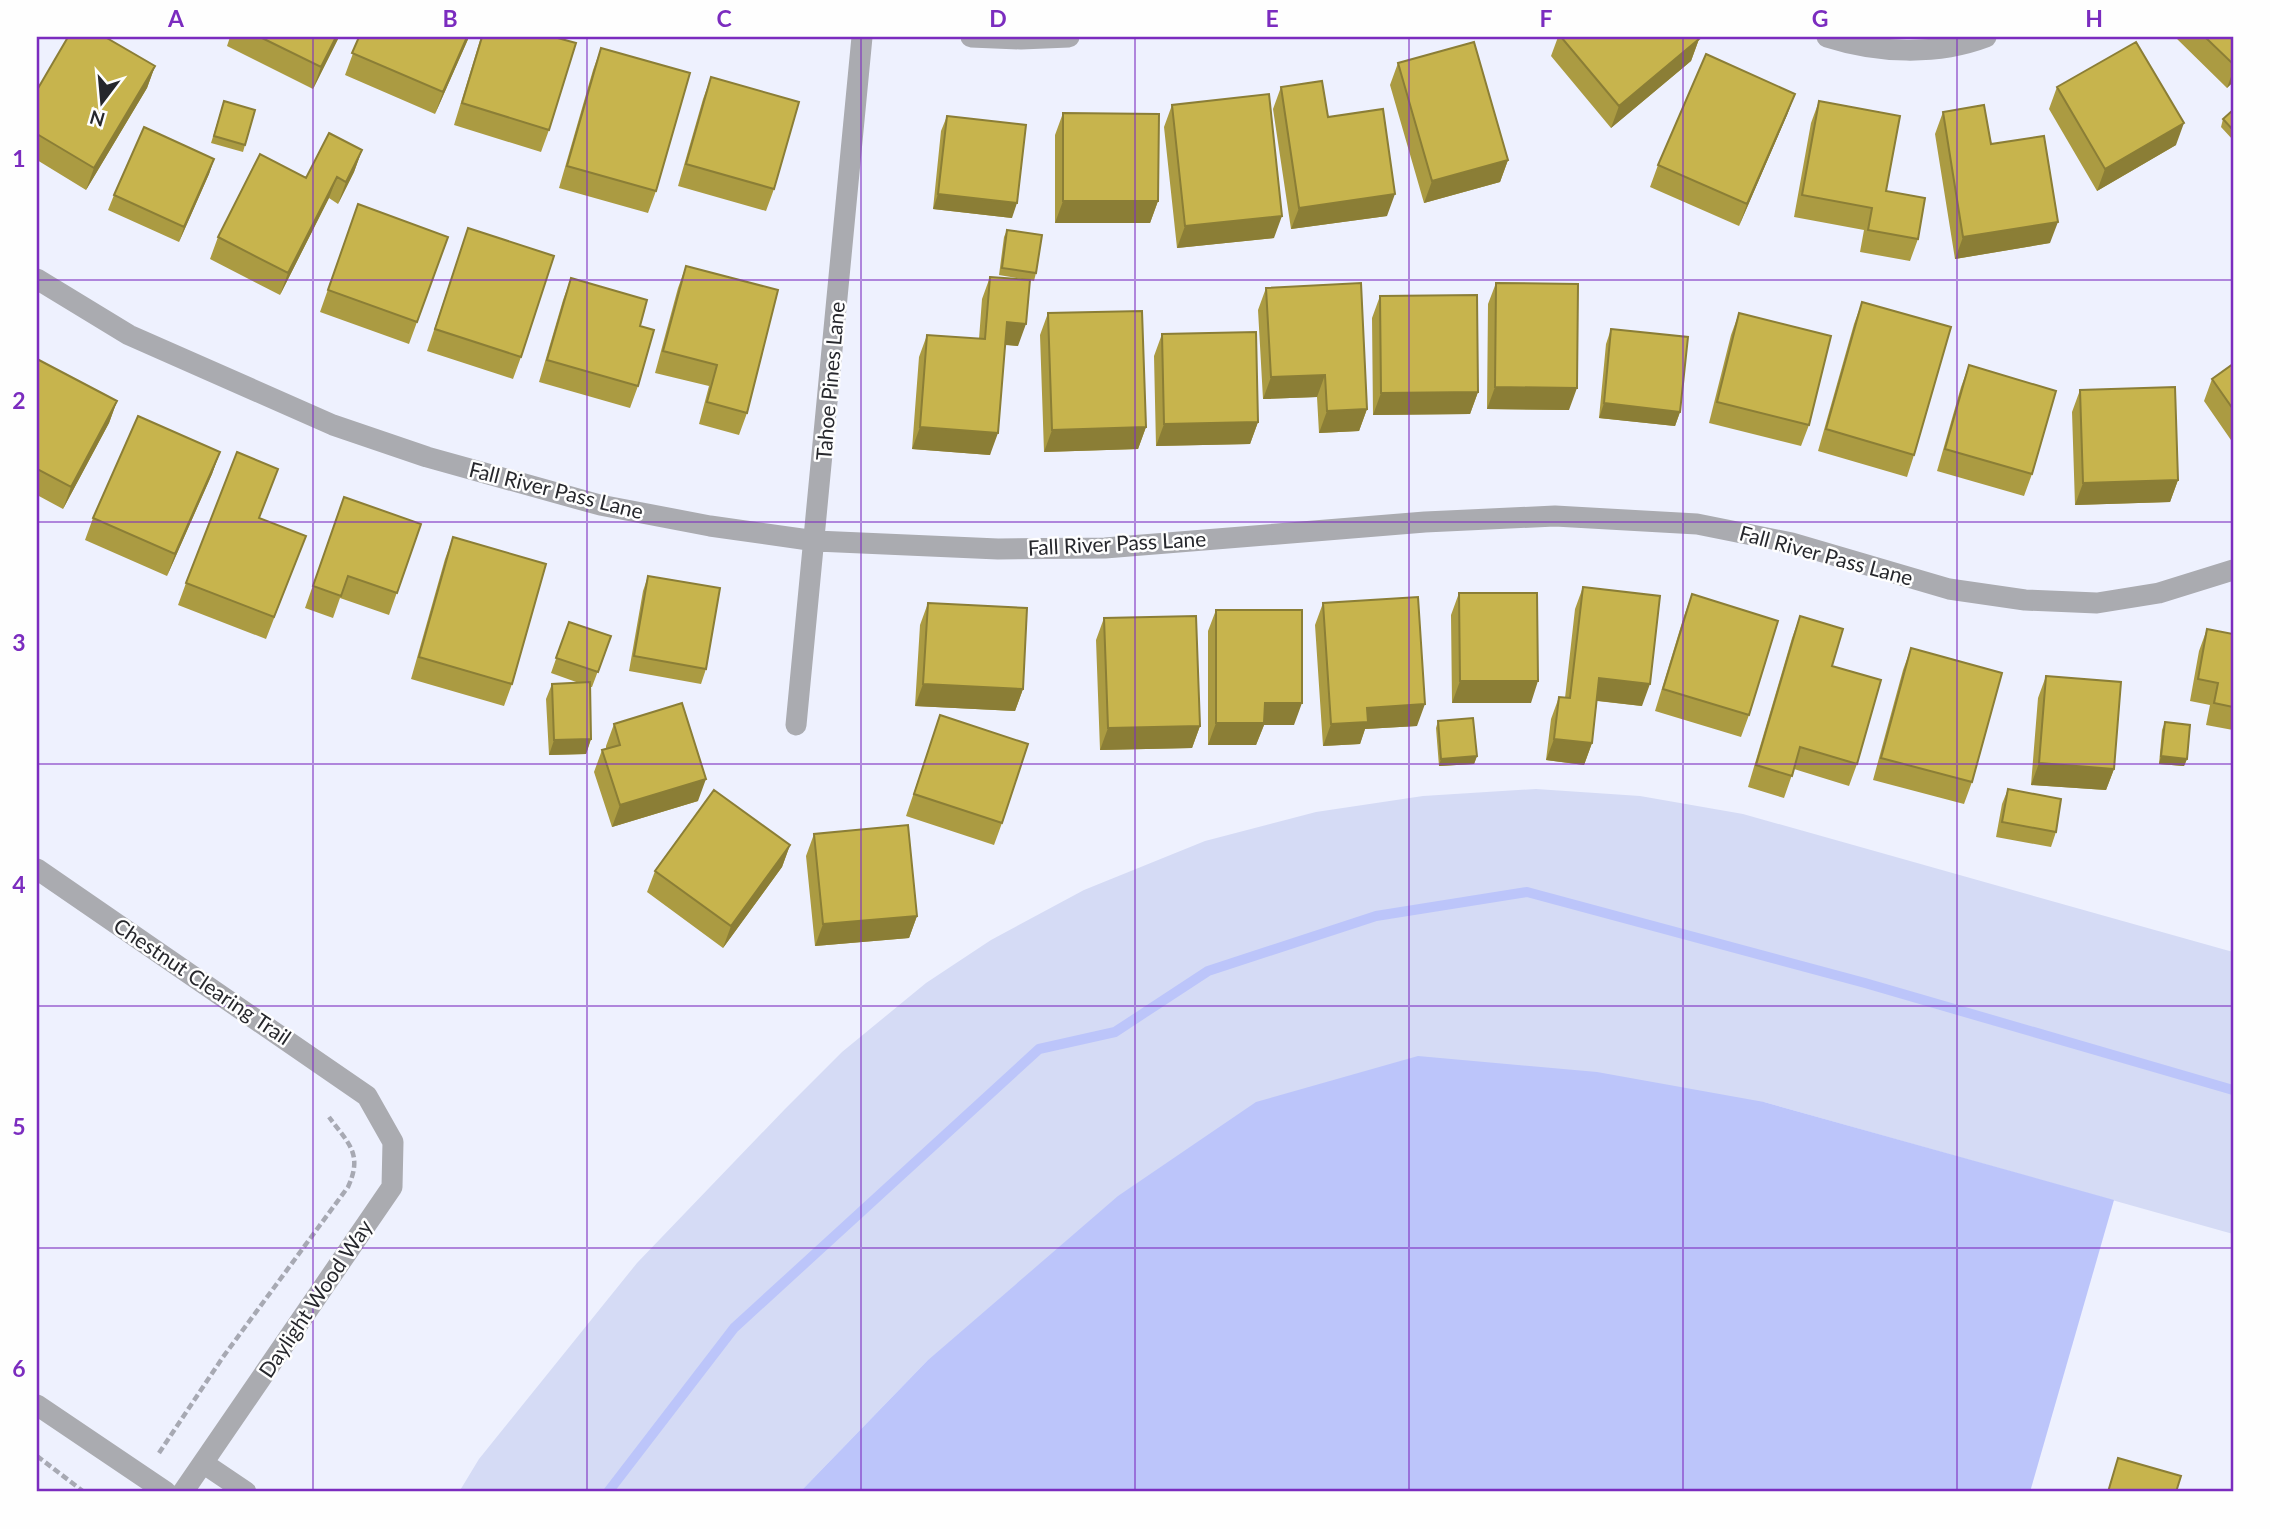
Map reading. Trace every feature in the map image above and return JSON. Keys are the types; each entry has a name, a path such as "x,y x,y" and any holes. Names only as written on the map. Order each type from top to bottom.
{"street":[{"name":"Tahoe Pines Lane","path":"796,725 816,541 862,37"},
{"path":"971,37 1069,37"},
{"path":"1827,37 1897,50 1936,51 1986,37"},
{"name":"Fall River Pass Lane","path":"37,279 129,335 240,387 344,429 427,457 600,505 710,526 816,541 986,548 1105,548 1425,522 1555,516 1697,524 1792,543 1949,589 2025,600 2097,603 2159,593 2233,570"},
{"name":"Chestnut Clearing Trail","path":"37,869 368,1096"},
{"name":"Daylight Wood Way","path":"183,1492 392,1186 393,1142 368,1096"},
{"path":"37,1405 166,1492"},
{"path":"203,1463 246,1492"}],"path":[{"path":"143,1477 223,1357 348,1188 357,1168 352,1147 329,1117"},
{"path":"37,1456 84,1492"}],"shaded area":[{"path":"1536,789 1640,796 1743,814 2233,952 2233,1234 1764,1102 927,1361 800,1492 459,1492 479,1459 637,1263 785,1109 842,1052 926,983 991,940 1084,890 1205,841 1316,812 1423,796"}],"water":[{"path":"1418,1056 1597,1072 1764,1102 2114,1200 2030,1492 800,1492 927,1361 1118,1196 1256,1102"}],"building":[{"path":"68,37 105,37 155,66 94,168 37,134 37,90"},
{"path":"260,37 336,37 321,67"},
{"path":"359,37 467,37 443,92 352,53"},
{"path":"482,37 554,37 576,43 549,130 462,103"},
{"path":"1561,37 1697,37 1699,39 1619,106"},
{"path":"2205,37 2233,37 2233,64"},
{"path":"1474,42 1508,160 1432,181 1398,63"},
{"path":"2136,42 2184,123 2105,169 2057,87"},
{"path":"601,48 690,73 656,191 567,166"},
{"path":"1706,54 1795,94 1747,204 1658,165"},
{"path":"711,77 799,102 774,189 686,164"},
{"path":"1322,81 1328,117 1383,109 1395,194 1299,208 1281,87"},
{"path":"1269,94 1282,216 1185,226 1172,105"},
{"path":"224,101 255,110 245,145 214,136"},
{"path":"1819,101 1900,116 1886,191 1925,198 1918,239 1868,230 1872,208 1802,195"},
{"path":"1984,105 1991,144 2044,136 2058,222 1963,237 1943,112"},
{"path":"2233,110 2233,130 2223,119"},
{"path":"1063,113 1159,114 1158,201 1063,201"},
{"path":"947,116 1026,125 1017,203 938,194"},
{"path":"144,127 214,159 184,227 114,195"},
{"path":"329,133 362,150 346,182 337,177 288,273 218,237 260,154 306,178"},
{"path":"358,204 448,237 417,322 328,290"},
{"path":"468,228 554,256 521,357 435,329"},
{"path":"1007,230 1042,235 1036,273 1002,268"},
{"path":"686,266 778,290 747,413 707,402 717,365 663,351"},
{"path":"990,277 1030,280 1026,324 1007,322 998,433 920,427 927,335 985,339"},
{"path":"571,278 647,300 640,326 654,330 638,386 547,360"},
{"path":"1361,283 1367,409 1327,411 1325,375 1271,377 1266,288"},
{"path":"1496,283 1578,284 1577,388 1495,387"},
{"path":"1477,295 1478,392 1381,393 1380,296"},
{"path":"1862,302 1951,327 1914,455 1826,429"},
{"path":"1142,311 1146,427 1052,430 1048,313"},
{"path":"1739,313 1831,336 1809,425 1717,402"},
{"path":"1611,329 1688,337 1680,412 1604,403"},
{"path":"1256,332 1258,422 1164,424 1162,334"},
{"path":"37,359 117,401 71,487 37,469"},
{"path":"2233,364 2233,409 2212,379"},
{"path":"1969,365 2056,391 2032,474 1945,449"},
{"path":"2175,387 2178,480 2083,483 2080,390"},
{"path":"138,416 220,452 175,554 93,518"},
{"path":"237,452 278,469 259,518 306,536 274,617 186,583"},
{"path":"344,497 421,524 397,593 348,576 341,596 313,586"},
{"path":"453,537 546,564 512,684 419,657"},
{"path":"648,576 720,588 706,669 634,656"},
{"path":"1583,587 1660,596 1650,684 1599,678 1592,743 1554,739 1559,697 1570,698"},
{"path":"1459,593 1537,593 1538,681 1460,681"},
{"path":"1692,594 1778,621 1749,715 1663,689"},
{"path":"1418,597 1425,704 1367,708 1368,722 1331,724 1323,603"},
{"path":"928,603 1027,608 1023,689 923,684"},
{"path":"1216,610 1302,610 1302,703 1265,703 1264,723 1216,723"},
{"path":"1196,616 1200,726 1108,728 1104,618"},
{"path":"1800,616 1843,629 1832,666 1881,680 1857,764 1800,747 1792,776 1756,765"},
{"path":"569,622 611,636 598,672 556,658"},
{"path":"2207,629 2233,634 2233,707 2214,703 2218,683 2198,679"},
{"path":"1911,648 2002,673 1972,782 1881,758"},
{"path":"2046,676 2121,682 2114,769 2039,763"},
{"path":"590,682 591,739 554,740 552,684"},
{"path":"682,703 706,779 620,805 602,750 620,745 614,724"},
{"path":"940,715 1028,744 1002,823 914,794"},
{"path":"1473,718 1477,756 1441,759 1438,721"},
{"path":"2165,722 2190,725 2187,759 2161,756"},
{"path":"2008,789 2061,799 2056,832 2002,822"},
{"path":"714,790 790,845 731,926 655,871"},
{"path":"908,825 917,916 823,924 814,834"},
{"path":"2118,1458 2181,1476 2176,1492 2108,1492"}],"waterway":[{"path":"608,1492 734,1328 1039,1049 1115,1032 1208,971 1376,916 1527,892 1865,983 2233,1090"}]}
